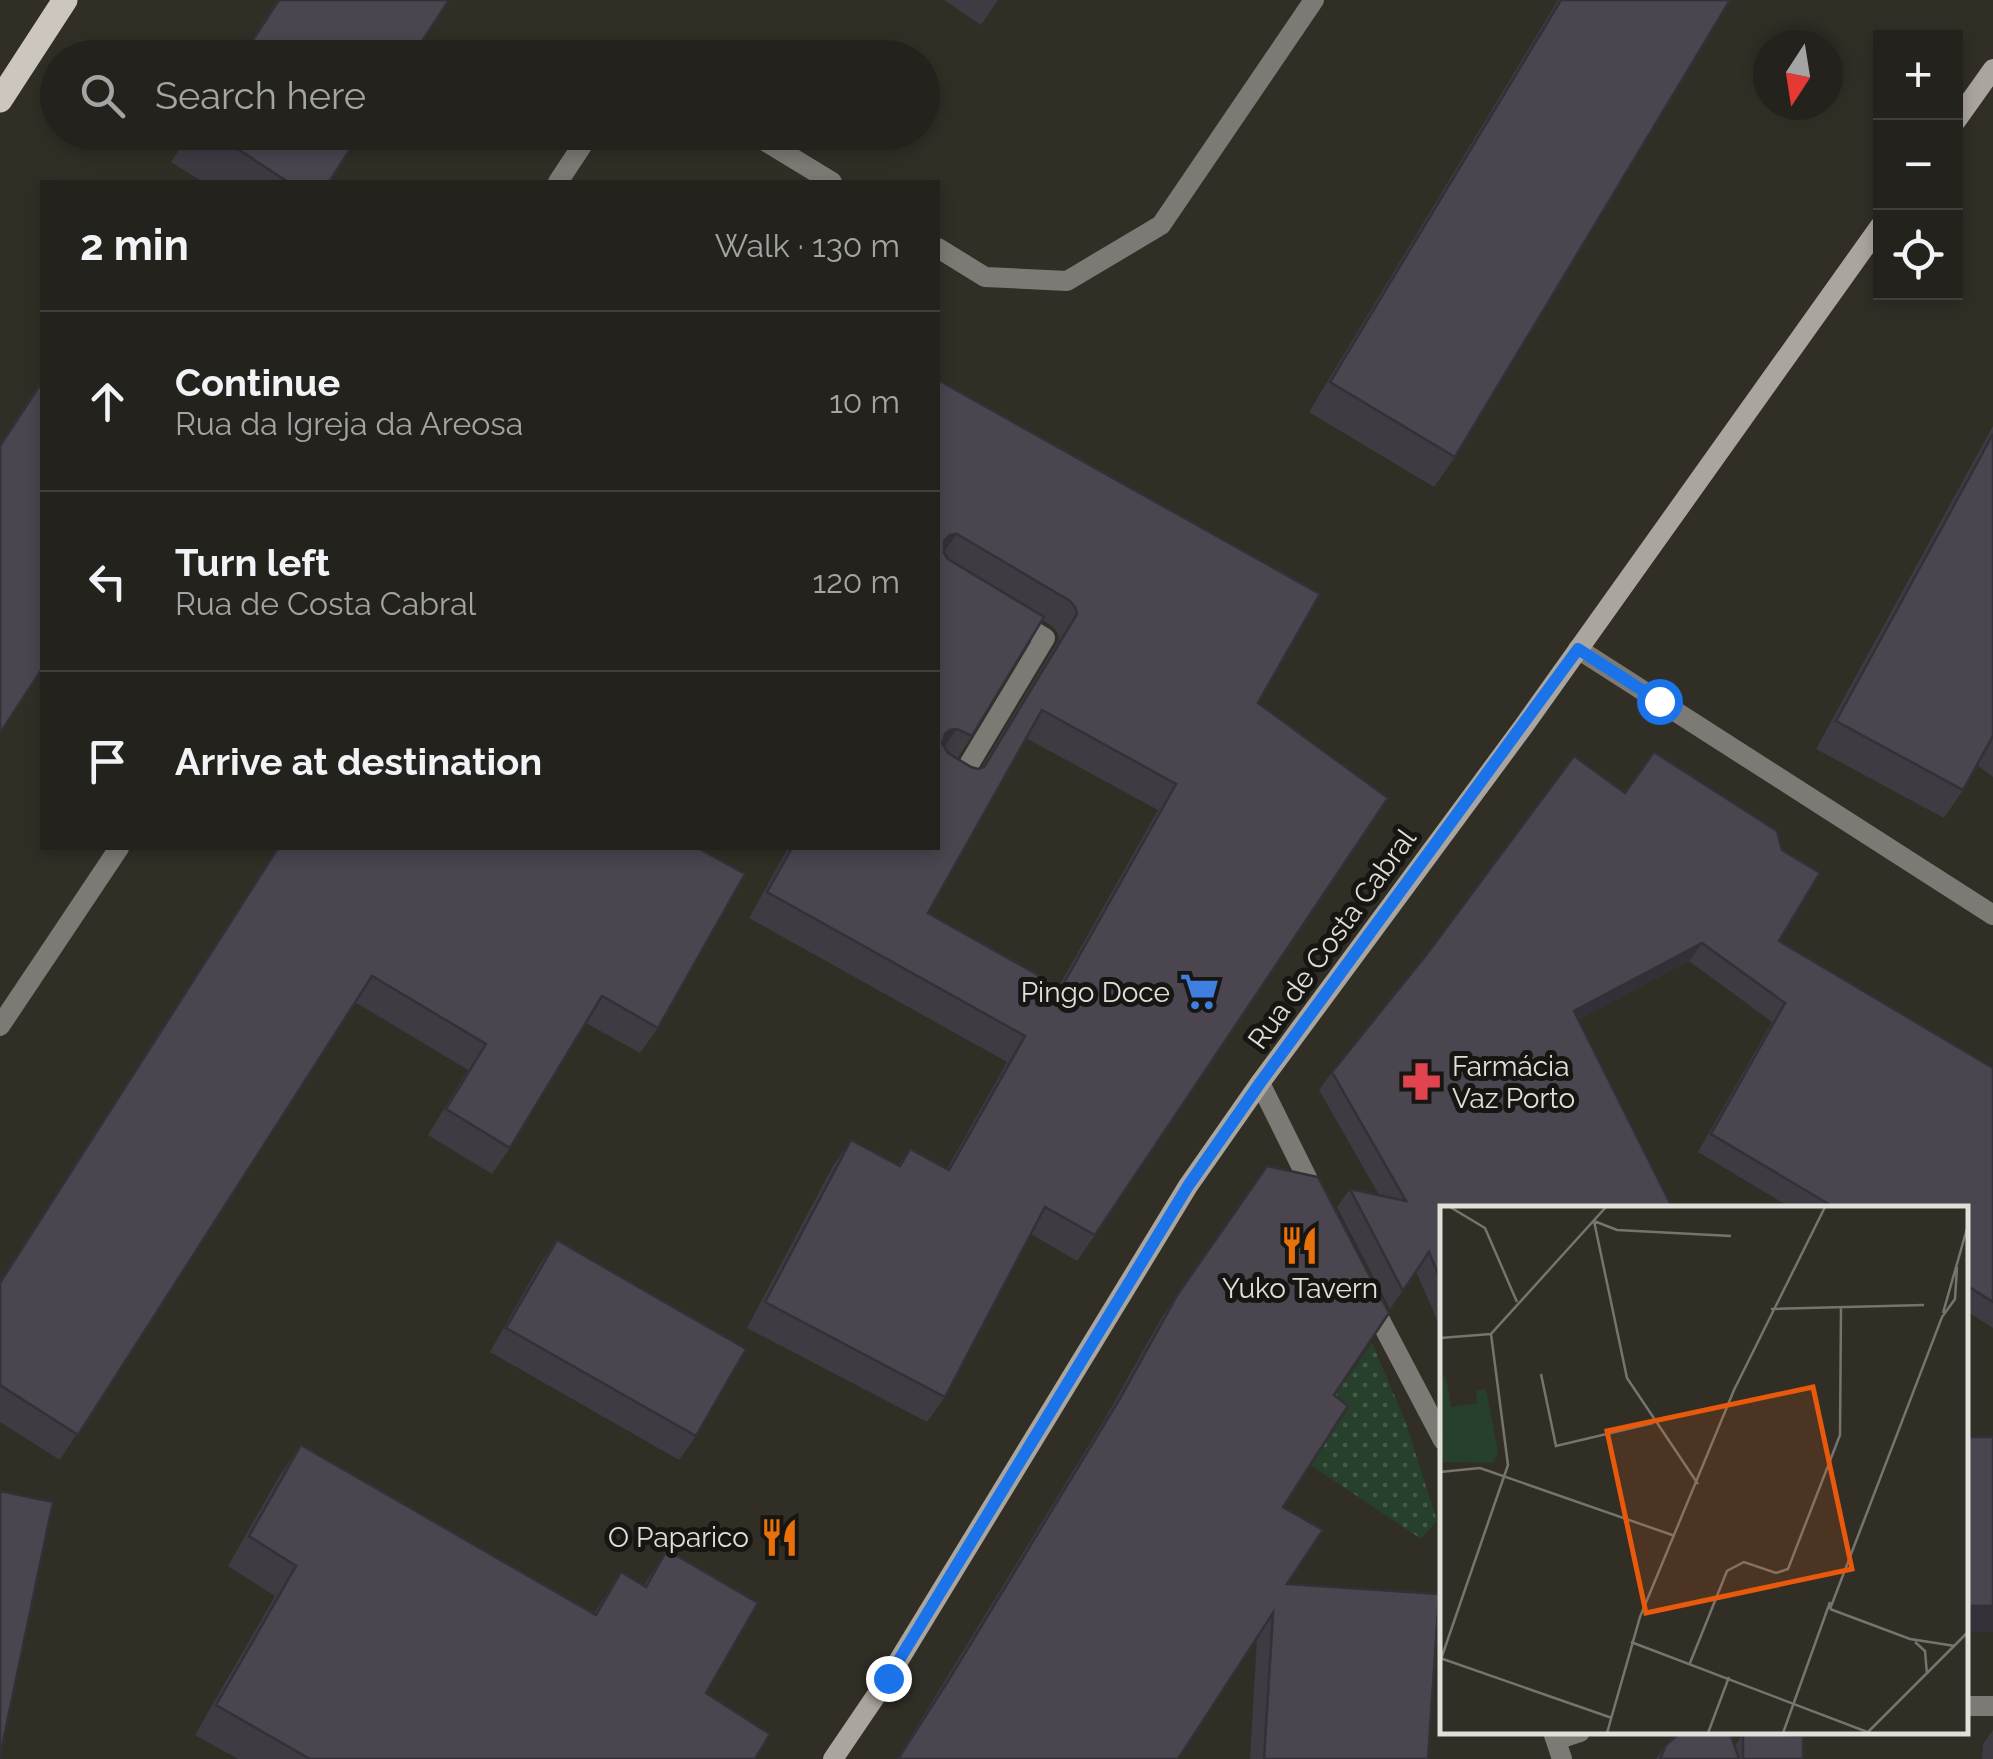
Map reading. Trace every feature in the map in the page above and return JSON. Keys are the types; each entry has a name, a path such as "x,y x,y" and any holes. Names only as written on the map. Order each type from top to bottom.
{"main road":[{"path":"0,100 65,0"},
{"path":"1957,120 1993,68"},
{"name":"Rua de Costa Cabral","path":"833,1759 888,1678 1188,1186 1873,236"}],"street":[{"path":"940,249 985,277 1068,281 1162,225 1314,0"},
{"path":"559,180 579,150"},
{"path":"780,150 829,180"},
{"path":"940,769 959,781 1046,638 999,610"},
{"path":"1578,649 1993,915"},
{"path":"0,1026 117,850"},
{"path":"1260,1083 1326,1215"},
{"path":"1362,1284 1440,1434"}],"green space":[{"path":"1372,1343 1406,1423 1437,1521 1421,1539 1309,1464 1319,1417"}],"building":[{"path":"279,0 449,0 423,40 253,40"},
{"path":"1561,0 1730,0 1455,457 1330,382"},
{"path":"239,150 349,150 330,180 285,180"},
{"path":"940,381 1320,594 1258,703 1388,798 1095,1235 1045,1207 945,1397 765,1302 851,1140 900,1166 910,1149 949,1170 1025,1036 767,892 791,850 940,850","holes":["957,534 1070,601 1077,614 984,767 971,767 948,753 942,743 945,734 957,729 972,736 1044,617 948,559 944,541","1042,710 1176,784 1061,988 928,913"]},
{"path":"40,385 40,672 0,733 0,446"},
{"path":"1993,434 1993,736 1963,790 1836,721"},
{"path":"1654,752 1777,831 1782,850 1820,873 1779,941 1993,1068 1993,1302 1968,1286 1968,1206 1832,1206 1711,1134 1785,1003 1702,943 1574,1011 1672,1206 1440,1206 1440,1279 1429,1252 1403,1291 1350,1189 1406,1201 1332,1072 1427,954 1574,756 1625,793"},
{"path":"277,850 702,850 745,874 658,1028 602,996 510,1148 446,1109 486,1044 372,976 78,1435 0,1385 0,1283"},
{"path":"1267,1166 1318,1177 1389,1313 1334,1395 1348,1406 1283,1507 1323,1530 1287,1584 1439,1594 1428,1759 1264,1759 1273,1613 1178,1759 898,1759 1119,1400 1178,1294"},
{"path":"557,1240 746,1349 696,1436 506,1328"},
{"path":"1968,1437 1993,1437 1993,1606 1968,1606"},
{"path":"301,1445 596,1615 621,1572 646,1587 667,1550 758,1603 706,1693 770,1734 755,1759 310,1759 216,1705 296,1566 249,1536"},
{"path":"0,1491 53,1502 0,1756"},
{"path":"1679,1734 1730,1734 1739,1759 1660,1759 1666,1745"},
{"path":"1743,1734 1803,1736 1803,1759 1743,1759"}],"place":[{"name":"Pingo Doce","path":"1200,992"},
{"name":"Farmácia Vaz Porto","path":"1422,1082"},
{"name":"Yuko Tavern","path":"1300,1245"},
{"name":"O Paparico","path":"779,1537"}],"route":[{"path":"888,1678 1188,1186 1578,649 1659,701"}]}
